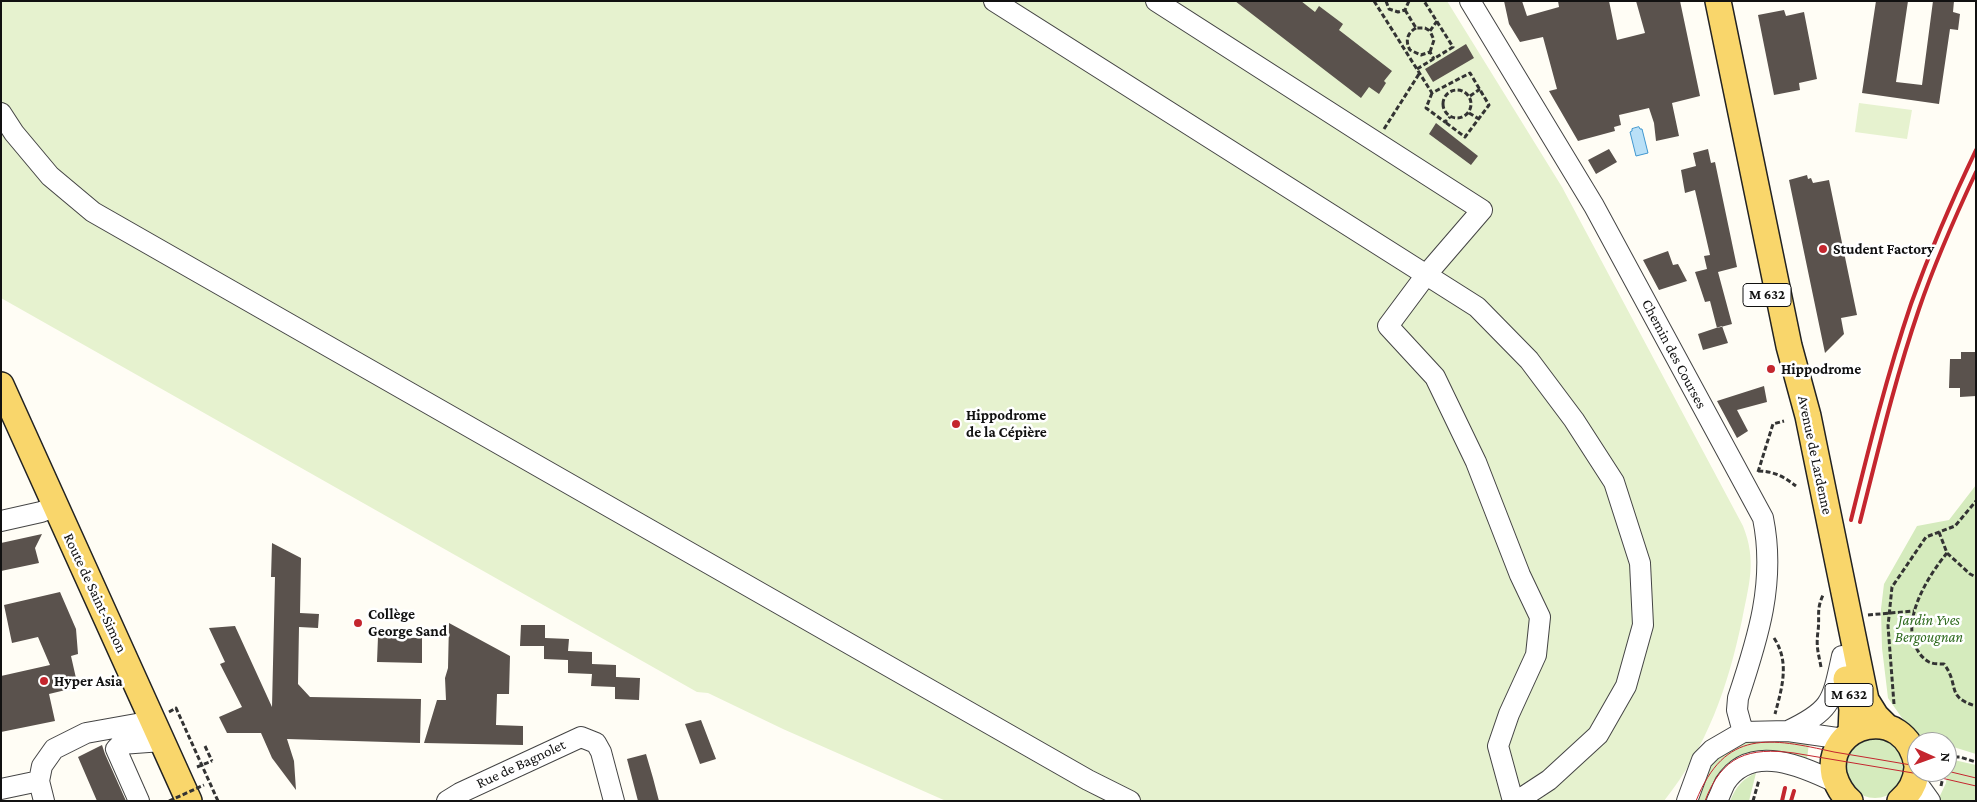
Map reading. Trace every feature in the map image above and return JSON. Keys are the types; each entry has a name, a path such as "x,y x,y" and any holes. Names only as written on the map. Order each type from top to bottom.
{"main road":[{"name":"Avenue de Lardenne","path":"1706,1 1834,581 1866,700 1876,716 1890,719"},
{"name":"Avenue de Lardenne","path":"1718,1 1785,327 1808,416 1834,581 1842,656 1852,710 1848,736"},
{"name":"Route de Saint-Simon","path":"1,385 158,731 197,793"},
{"path":"1843,792 1834,772 1834,760 1836,752 1848,736 1864,727 1890,719 1907,740"},
{"path":"1900,801 1912,788 1913,782"}],"street":[{"path":"994,1 1477,307 1529,360 1574,420 1614,482 1640,563 1643,625 1626,686 1598,735 1548,780 1517,801"},
{"path":"1156,1 1482,210 1426,275 1388,326 1435,377 1476,462 1520,575 1540,617 1536,656 1509,714 1498,746 1513,801"},
{"name":"Chemin des Courses","path":"1470,1 1594,206 1763,518 1768,543 1768,568 1761,627 1738,698 1737,710 1743,732"},
{"path":"1,113 14,133 50,176 93,212 1088,780 1130,801"},
{"path":"1,521 41,512 56,506"},
{"path":"1788,731 1816,717 1826,707 1836,685 1842,656"},
{"path":"44,801 39,781 42,766 54,749 86,733 158,731"},
{"path":"140,801 116,749 121,744 158,731"},
{"path":"1687,801 1702,760 1712,750 1743,732 1788,731 1848,736"},
{"name":"Rue de Bagnolet","path":"447,801 460,793 581,737 596,742 601,752 614,801"},
{"path":"1717,801 1726,782 1735,773 1755,762 1766,760 1795,765 1843,792"},
{"path":"1,789 39,781"},
{"path":"1921,782 1930,801"}],"path":[{"path":"1374,1 1432,93"},
{"path":"1386,1 1387,6 1392,11 1398,12 1405,10 1410,1"},
{"path":"1417,69 1453,48 1424,1"},
{"path":"1405,10 1416,28"},
{"path":"1430,31 1437,22"},
{"path":"1430,52 1421,55 1410,50 1407,42 1408,38 1410,33 1416,28 1426,28 1430,31 1434,40 1430,52 1434,59"},
{"path":"1470,73 1490,105 1465,137 1426,108 1432,93 1446,86 1470,73"},
{"path":"1376,142 1420,74"},
{"path":"1446,86 1449,92"},
{"path":"1470,96 1480,89"},
{"path":"1459,90 1470,96 1472,105 1469,113 1460,119 1450,117 1445,112 1443,103 1449,92 1459,90"},
{"path":"1469,113 1479,119"},
{"path":"1445,122 1450,117"},
{"path":"1758,471 1774,424 1784,421"},
{"path":"1749,471 1776,473 1796,486"},
{"path":"1890,719 1888,626 1892,587 1926,537 1954,526 1976,501"},
{"path":"1939,532 1947,553 1970,574 1976,577"},
{"path":"1947,553 1934,569 1914,612 1911,631 1913,644 1919,654 1928,662 1944,664 1952,678 1955,695 1962,702 1976,706"},
{"path":"1821,674 1816,642 1818,630 1817,613 1834,581"},
{"path":"1863,616 1889,612 1914,612"},
{"path":"158,731 176,708 218,801"},
{"path":"197,767 212,761 206,746"},
{"path":"191,755 194,749"},
{"path":"1957,757 1976,762"},
{"path":"1753,801 1760,774"},
{"path":"169,801 197,793"}],"green space":[{"name":"Hippodrome de la Cépière","path":"1,1 1447,1 1562,187 1743,526 1750,550 1749,584 1730,669 1714,715 1692,759 1664,801 946,801 783,729 708,693 697,692 1,298"},
{"path":"1859,103 1912,110 1907,139 1855,132"},
{"name":"Jardin Yves Bergougnan","path":"1976,485 1976,754 1957,748 1957,732 1916,732 1902,718 1888,698 1882,648 1881,609 1884,584 1917,526 1949,520"},
{"path":"1758,737 1809,743 1807,759 1773,754 1710,801 1691,801 1706,770 1727,749"},
{"path":"1875,738 1892,743 1900,751 1905,768 1900,785 1892,793 1875,798 1858,793 1850,785 1845,768 1850,751 1858,743"},
{"path":"1957,761 1976,765 1976,801 1938,800 1946,783 1957,782"},
{"path":"1756,773 1749,801 1730,801 1740,784"}],"water":[{"path":"1639,127 1642,129 1648,153 1636,156 1630,132 1632,129"}],"building":[{"path":"1235,1 1301,1 1315,12 1319,6 1343,24 1339,30 1392,71 1384,81 1386,83 1379,94 1369,87 1361,98"},
{"path":"1504,1 1522,1 1527,16 1559,7 1558,1 1609,1 1617,40 1645,33 1636,1 1680,1 1700,96 1672,103 1679,136 1656,141 1654,123 1649,108 1619,115 1621,125 1614,127 1615,131 1578,141 1549,91 1557,89 1543,37 1520,42 1509,24"},
{"path":"1876,1 1908,1 1896,82 1922,85 1933,1 1954,1 1953,12 1960,14 1958,30 1950,29 1939,104 1862,93"},
{"path":"1784,10 1786,16 1804,12 1817,79 1799,83 1800,90 1774,95 1758,15"},
{"path":"1466,44 1474,58 1433,82 1425,69"},
{"path":"1436,123 1478,156 1471,165 1429,134"},
{"path":"1609,149 1617,162 1596,174 1588,160"},
{"path":"1708,149 1711,163 1715,162 1737,267 1718,272 1732,324 1717,328 1710,301 1705,302 1695,272 1707,269 1704,256 1710,255 1695,190 1685,193 1681,170 1696,166 1693,153"},
{"name":"Student Factory","path":"1807,175 1808,179 1811,178 1813,183 1829,180 1857,315 1841,318 1844,334 1825,353 1789,180"},
{"path":"1668,251 1673,265 1678,264 1687,281 1659,290 1643,260"},
{"path":"1722,326 1728,343 1703,350 1698,334"},
{"path":"1961,352 1976,352 1976,396 1960,397 1960,388 1949,388 1950,359 1961,359"},
{"path":"1764,386 1767,402 1737,410 1748,431 1737,438 1717,401"},
{"path":"42,534 35,548 39,563 1,571 1,543"},
{"path":"272,543 301,558 300,613 319,614 318,628 299,627 298,684 310,697 421,699 420,743 287,739 294,761 296,790 272,758 261,733 227,733 219,717 242,707 220,664 225,662 209,628 235,626 272,707 275,577 271,577"},
{"path":"60,592 76,629 78,654 71,656 78,687 49,694 55,721 1,732 1,676 50,665 38,637 12,643 4,605"},
{"path":"449,623 510,656 509,694 497,694 496,725 523,726 523,745 424,743 437,700 446,700 445,678 448,668"},
{"path":"521,625 545,625 545,638 569,639 568,651 592,652 592,664 616,665 616,677 640,678 639,700 615,699 615,687 591,686 592,674 568,673 568,660 544,659 544,646 520,646"},
{"path":"378,637 422,638 422,663 377,662"},
{"path":"701,720 716,759 700,764 685,724"},
{"path":"102,745 126,801 97,801 78,757"},
{"path":"646,754 659,801 638,801 627,759"}],"tram line":[{"path":"1696,801 1708,777 1721,761 1736,750 1752,744 1770,742 1790,743 1907,764"},
{"path":"1705,801 1712,785 1729,764 1751,753 1778,751 1937,777 1976,786"},
{"path":"1957,773 1976,778"}],"railway":[{"path":"1851,520 1886,384 1911,304 1958,188 1976,150"},
{"path":"1860,522 1910,335 1932,274 1976,172"},
{"path":"1782,801 1785,788"},
{"path":"1791,801 1794,791"}],"place":[{"name":"Student Factory","path":"1823,249"},
{"name":"Hippodrome","path":"1771,369"},
{"name":"Hippodrome de la Cépière","path":"956,424"},
{"name":"Collège George Sand","path":"358,623"},
{"name":"Hyper Asia","path":"44,681"}]}
